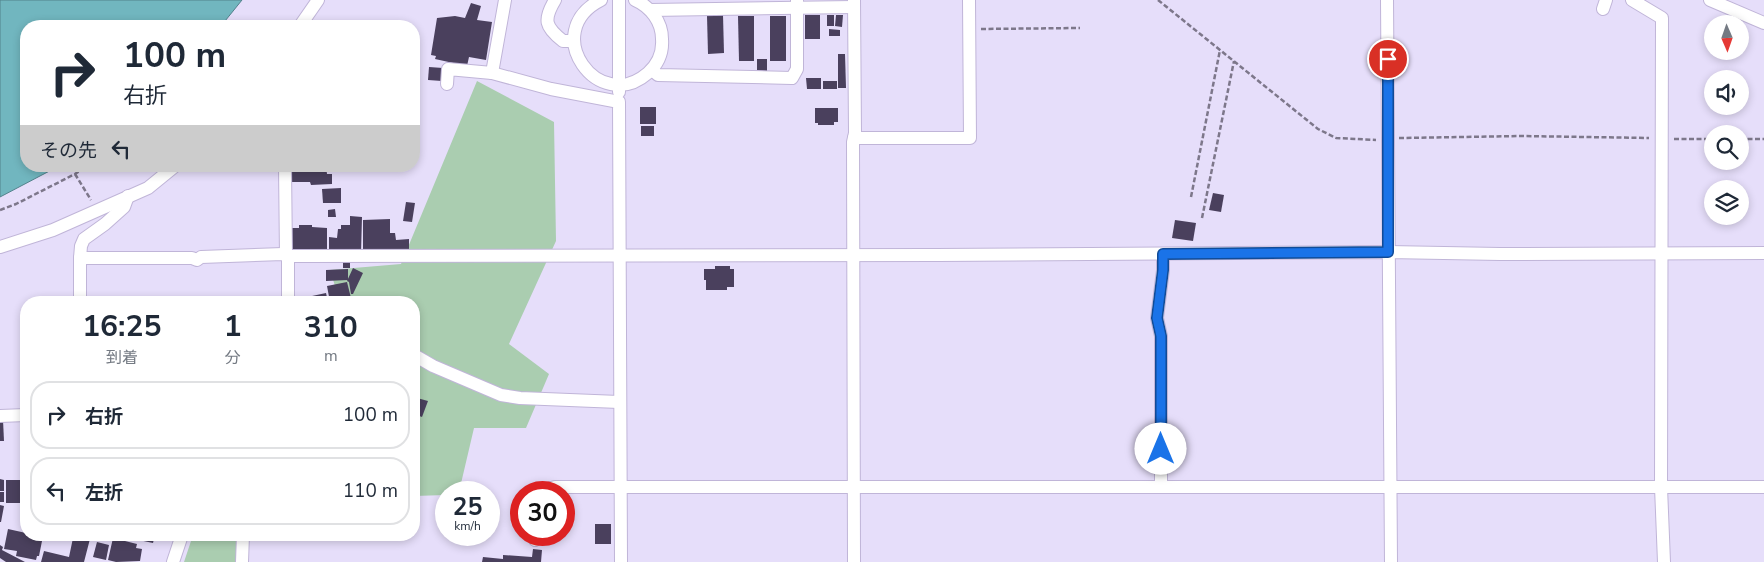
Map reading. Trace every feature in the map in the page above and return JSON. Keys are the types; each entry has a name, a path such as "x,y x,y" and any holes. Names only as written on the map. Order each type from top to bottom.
{"street":[{"path":"306,20 318,0"},
{"path":"492,73 505,0"},
{"path":"555,0 547,18 549,29 563,41 574,41"},
{"path":"601,0 582,14 576,27 574,41 577,58 587,73 602,82 620,85 632,83 652,70 659,59 662,46 662,33 658,20 650,10 635,0"},
{"path":"619,0 621,562"},
{"path":"854,138 970,138 969,0"},
{"path":"1387,0 1391,562"},
{"path":"1632,0 1662,18 1662,487 1664,562"},
{"path":"1710,0 1764,23"},
{"path":"650,10 690,4 854,4 854,562"},
{"path":"652,70 658,75 792,78 797,69 797,4"},
{"path":"447,84 448,68 492,73 551,89 619,102"},
{"path":"0,247 53,230 148,188 168,172"},
{"path":"285,172 288,296"},
{"path":"80,296 80,258 84,239 124,207 128,196"},
{"path":"80,258 192,258 197,260 201,257 283,254 287,256 1388,252 1500,254 1764,253"},
{"path":"1161,487 1161,336 1157,318 1163,254"},
{"path":"420,358 433,366 501,395 520,398 619,402"},
{"path":"0,416 20,415"},
{"path":"575,488 1764,487"},
{"path":"173,562 180,541"},
{"path":"242,562 243,541"}],"path":[{"path":"1158,0 1318,129 1328,135 1341,139 1522,136 1704,139"},
{"path":"969,29 1080,28"},
{"path":"1191,197 1220,50"},
{"path":"1202,218 1234,61"},
{"path":"1749,139 1764,139"},
{"path":"0,210 16,204 78,172"},
{"path":"75,174 97,210"}],"shaded area":[{"path":"0,0 242,0 226,20 20,20 20,172 48,172 0,197"},
{"path":"477,81 554,122 556,241 509,344 549,374 526,428 474,428 462,481 435,481 435,495 420,496 420,296 338,296 330,270 401,264"},
{"path":"191,541 239,541 237,562 184,562"}],"building":[{"path":"471,3 481,6 477,20 492,22 486,60 469,57 467,66 435,59 436,56 431,55 437,18 455,16 465,18"},
{"path":"723,15 724,53 708,54 707,16"},
{"path":"805,15 820,15 820,39 805,39"},
{"path":"827,15 834,15 834,26 827,26"},
{"path":"836,15 843,15 842,27 835,26"},
{"path":"738,16 754,16 754,61 739,61"},
{"path":"770,16 786,16 786,61 770,61"},
{"path":"829,29 840,30 840,36 829,36"},
{"path":"838,54 845,54 846,88 838,88"},
{"path":"757,59 767,59 767,71 757,70"},
{"path":"429,67 443,68 442,81 428,80"},
{"path":"806,78 821,78 821,89 807,89"},
{"path":"823,81 837,81 837,89 823,89"},
{"path":"640,107 656,107 656,124 640,124"},
{"path":"815,108 838,108 838,122 834,122 834,125 818,125 818,123 815,123"},
{"path":"641,126 654,126 654,136 641,136"},
{"path":"291,172 327,172 327,174 332,174 332,184 311,185 310,182 292,182"},
{"path":"341,188 341,203 323,203 322,189"},
{"path":"1213,193 1224,195 1221,212 1209,210"},
{"path":"406,202 415,203 412,222 403,221"},
{"path":"335,209 336,217 328,217 328,210"},
{"path":"350,216 362,217 361,253 329,253 329,237 337,238 338,229 341,229 341,225 350,225"},
{"path":"390,219 390,233 395,233 396,240 409,239 409,252 363,252 363,220"},
{"path":"1175,220 1196,223 1193,241 1172,238"},
{"path":"299,225 327,228 327,252 292,252 292,228 299,228"},
{"path":"343,259 350,259 350,268 343,268"},
{"path":"715,266 730,266 730,269 734,269 734,287 727,287 727,290 706,290 704,269 715,269"},
{"path":"353,268 363,273 353,294 351,294 349,282 347,281"},
{"path":"348,269 348,280 326,281 326,270"},
{"path":"347,282 350,296 329,296 327,286"},
{"path":"326,293 327,296 312,296"},
{"path":"420,399 428,401 422,417 420,416"},
{"path":"0,420 3,420 4,441 0,441"},
{"path":"0,479 4,480 4,491 0,491"},
{"path":"6,480 20,480 20,503 6,503"},
{"path":"0,492 4,492 4,502 0,502"},
{"path":"0,505 4,506 1,522 0,522"},
{"path":"595,524 611,524 611,544 595,544"},
{"path":"8,529 20,532 20,541 42,541 39,556 37,556 36,560 16,556 17,551 4,549"},
{"path":"72,541 89,541 84,562 41,562 44,551 69,557"},
{"path":"112,541 125,541 137,544 136,548 142,549 140,561 116,562 108,560"},
{"path":"97,542 109,545 106,560 93,557"},
{"path":"0,545 3,547 2,550 25,562 6,562 0,558"},
{"path":"533,549 542,550 541,562 482,562 483,557 503,559 503,555 532,557"}],"route":[{"path":"1161,449 1161,336 1157,318 1163,254 1388,252 1388,59"}]}
